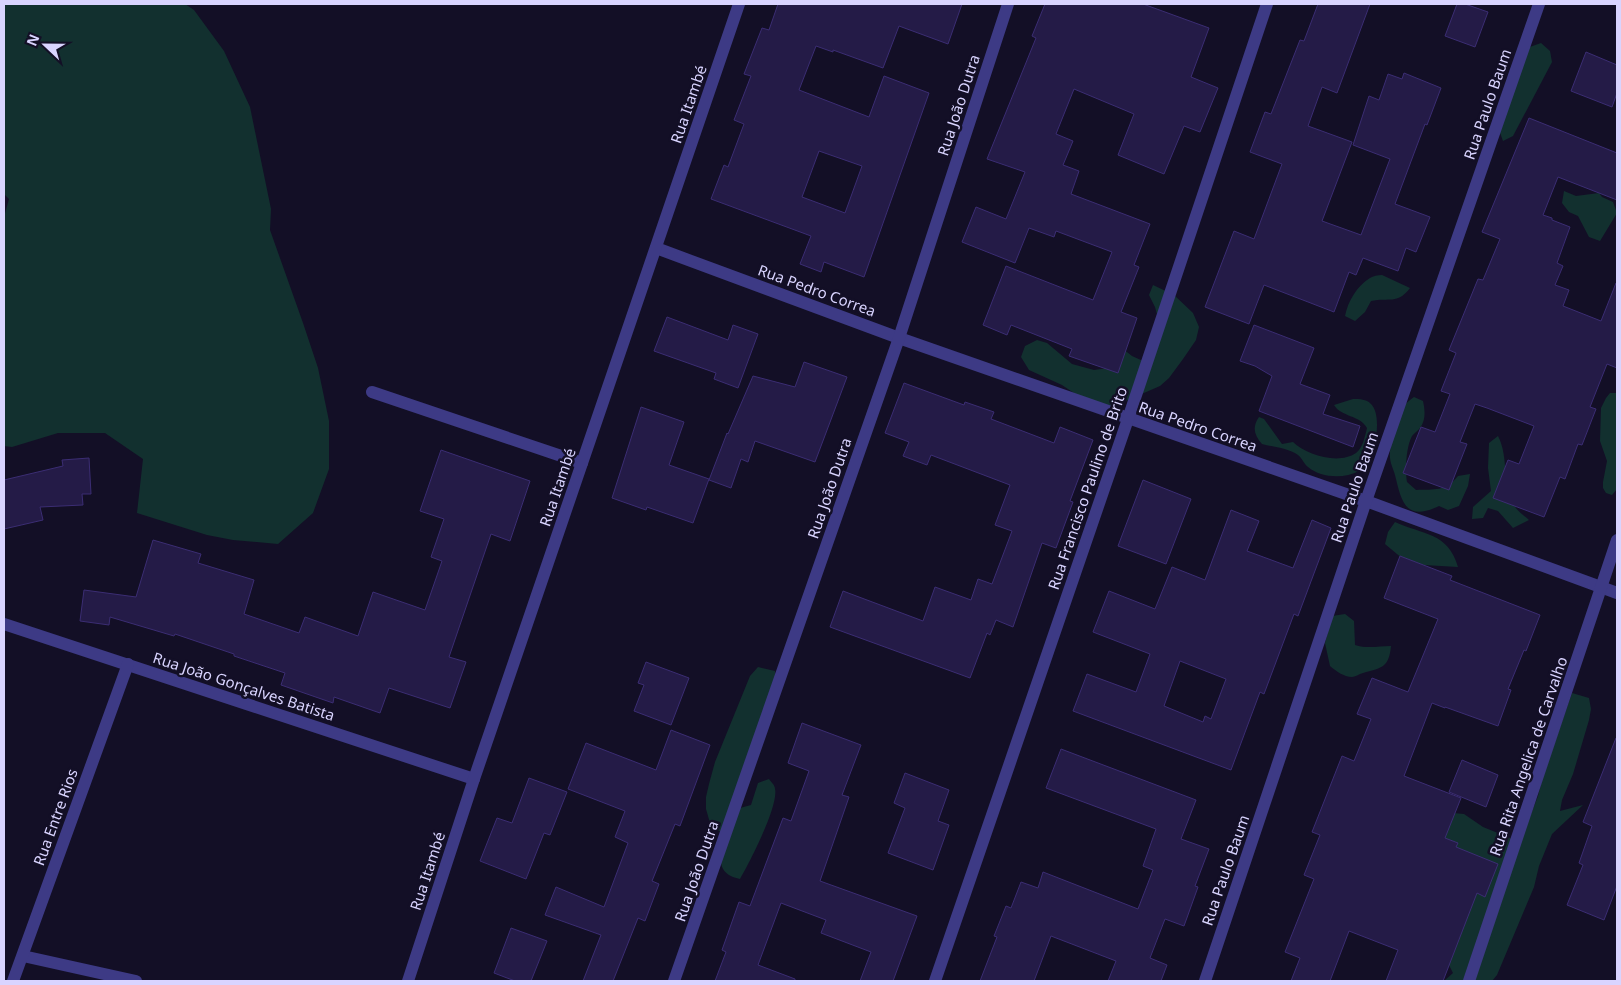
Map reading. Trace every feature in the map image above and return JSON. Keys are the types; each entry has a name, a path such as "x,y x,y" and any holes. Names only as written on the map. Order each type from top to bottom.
{"street":[{"name":"Rua Itambé","path":"408,981 474,779 739,4"},
{"name":"Rua João Dutra","path":"674,981 899,338 1008,4"},
{"name":"Rua Francisco Paulino de Brito","path":"935,981 1128,419 1267,4"},
{"name":"Rua Paulo Baum","path":"1205,981 1366,501 1539,4"},
{"name":"Rua Pedro Correa","path":"656,248 899,338 1366,501 1617,593"},
{"path":"372,392 582,463"},
{"name":"Rua Rita Angelica de Carvalho","path":"1469,981 1617,540"},
{"name":"Rua João Gonçalves Batista","path":"4,624 474,779"},
{"name":"Rua Entre Rios","path":"13,981 128,664"},
{"path":"23,956 136,981"}],"green space":[{"path":"4,4 185,4 194,10 224,51 250,107 271,209 270,230 318,368 329,421 329,469 313,513 278,544 233,540 207,535 137,513 143,459 105,433 58,433 12,447 4,446 4,217 9,199 4,194"},
{"path":"1541,43 1550,51 1552,62 1513,136 1503,141 1499,130 1527,48"},
{"path":"1564,191 1576,196 1599,193 1602,197 1613,202 1617,213 1600,241 1589,237 1578,216 1569,212 1562,203"},
{"path":"1382,275 1410,288 1397,299 1371,301 1365,312 1355,321 1345,316 1351,299 1361,285 1371,277"},
{"path":"1153,285 1174,295 1193,313 1199,327 1196,340 1169,378 1160,386 1114,406 1103,405 1080,397 1062,385 1029,370 1021,357 1025,346 1037,340 1047,343 1072,364 1094,370 1108,368 1123,349 1143,361 1158,318 1149,295"},
{"path":"1610,393 1617,393 1617,489 1612,495 1606,493 1603,488 1607,461 1600,441 1601,408"},
{"path":"1414,397 1423,401 1424,415 1422,425 1412,436 1408,446 1407,482 1416,490 1434,489 1449,485 1458,476 1470,474 1468,486 1459,506 1448,510 1439,506 1420,512 1413,511 1404,503 1398,488 1390,460 1390,449 1403,408"},
{"path":"1353,399 1365,400 1371,404 1375,410 1377,429 1376,439 1369,459 1359,471 1353,474 1333,476 1313,471 1299,456 1285,449 1262,444 1257,437 1255,424 1259,417 1264,419 1282,444 1293,442 1306,451 1323,457 1349,457 1360,448 1367,428 1360,421 1341,412 1334,405"},
{"path":"1498,436 1503,453 1509,495 1519,512 1529,520 1513,528 1498,511 1488,508 1483,518 1472,519 1473,507 1491,491 1488,468 1489,443"},
{"path":"1395,522 1433,536 1441,541 1454,556 1458,567 1424,565 1403,559 1385,544 1388,532"},
{"path":"1345,614 1354,621 1355,645 1368,647 1391,646 1388,659 1383,666 1354,677 1349,677 1337,672 1330,666 1325,643 1332,616"},
{"path":"758,667 775,671 775,679 740,808 751,805 758,783 769,779 775,788 775,797 768,821 740,879 731,876 722,867 721,855 724,832 712,830 706,809 706,797 715,762 750,676"},
{"path":"1572,693 1589,698 1591,709 1573,774 1562,800 1560,811 1583,805 1552,834 1539,866 1534,887 1497,975 1492,981 1444,981 1453,973 1448,963 1479,859 1449,845 1438,843 1453,813 1464,814 1483,827 1520,842 1538,796 1543,776"}],"building":[{"path":"778,4 962,4 948,44 899,26 883,68 833,50 833,52 816,46 799,90 869,117 884,76 929,93 864,277 824,262 821,272 800,264 811,236 711,199 724,165 728,167 744,124 734,120 751,76 744,74 762,28 769,30","holes":["819,151 862,166 845,213 802,197"]},
{"path":"1045,4 1143,4 1209,28 1191,77 1218,88 1200,132 1184,126 1164,174 1118,155 1134,114 1074,89 1056,134 1073,141 1063,165 1079,171 1071,194 1150,224 1134,265 1139,267 1121,312 1137,318 1118,373 1069,356 1072,349 1011,325 1007,335 983,325 1006,266 1093,300 1112,252 1056,231 1054,237 1029,228 1015,263 962,242 976,207 1006,219 1025,172 987,159 1036,38 1032,36"},
{"path":"1318,4 1370,4 1337,93 1322,87 1308,126 1352,142 1322,221 1361,235 1390,159 1353,145 1369,96 1379,100 1388,74 1402,79 1404,73 1441,88 1427,125 1425,124 1395,204 1430,217 1416,252 1406,248 1398,271 1363,258 1356,275 1349,272 1334,312 1264,285 1249,324 1205,307 1234,231 1254,239 1282,164 1250,152 1265,112 1271,114 1300,40 1304,41"},
{"path":"1457,4 1465,4 1488,12 1475,47 1445,36"},
{"path":"1586,52 1617,65 1617,93 1612,107 1571,91"},
{"path":"1529,118 1617,153 1617,200 1558,177 1543,215 1570,227 1557,263 1563,266 1555,285 1569,290 1563,306 1601,321 1617,284 1617,368 1607,364 1590,407 1596,409 1582,445 1578,444 1565,479 1560,477 1544,517 1493,498 1508,460 1519,464 1534,426 1475,404 1460,442 1467,444 1449,490 1403,473 1421,427 1435,432 1450,394 1441,391 1456,353 1449,350 1478,279 1483,280 1500,239 1482,232"},
{"path":"667,317 728,340 733,325 758,334 738,388 714,379 716,373 654,351"},
{"path":"1254,325 1314,348 1300,384 1330,395 1323,414 1360,426 1353,447 1259,411 1272,376 1255,366 1240,361"},
{"path":"804,362 847,377 815,462 755,441 748,462 741,459 731,488 709,480 727,433 753,376 795,387"},
{"path":"904,383 964,405 965,402 994,412 991,419 1054,443 1060,427 1093,440 1070,501 1073,502 1056,548 1042,543 1013,627 996,620 990,635 987,633 970,678 830,627 843,591 923,621 935,587 971,600 978,579 992,584 1012,531 995,525 1010,485 931,455 927,465 903,456 909,442 885,433"},
{"path":"641,407 684,422 669,465 709,479 693,523 647,507 646,510 612,498"},
{"path":"441,450 530,481 510,541 491,534 449,657 466,662 450,708 389,688 380,713 334,697 333,703 281,685 285,673 175,634 174,636 110,617 109,625 80,621 84,590 136,597 153,540 201,554 198,563 254,580 244,614 299,633 305,617 358,636 373,592 425,610 442,561 431,557 444,519 420,511"},
{"path":"89,458 91,494 82,494 83,505 40,507 43,520 4,529 4,480 63,466 62,460"},
{"path":"1143,480 1191,499 1166,564 1118,546"},
{"path":"1231,510 1259,521 1247,551 1293,568 1312,520 1331,528 1298,616 1294,614 1264,694 1260,692 1231,770 1073,711 1087,674 1136,692 1150,654 1093,632 1109,591 1155,609 1172,567 1205,580","holes":["1180,661 1226,679 1211,719 1205,716 1203,722 1164,706"]},
{"path":"1400,556 1452,576 1450,580 1540,615 1508,689 1511,690 1498,726 1432,703 1404,776 1461,798 1445,838 1458,843 1456,847 1498,864 1485,897 1477,893 1443,981 1386,981 1398,950 1349,931 1330,981 1291,981 1300,958 1285,952 1314,879 1304,875 1320,835 1312,832 1342,756 1354,761 1371,719 1357,714 1372,678 1408,692 1438,619 1384,598"},
{"path":"646,662 689,678 671,725 634,711 644,685 638,683"},
{"path":"802,723 861,745 842,795 849,797 820,881 917,916 893,981 860,981 871,952 821,933 826,920 781,903 758,965 795,979 795,981 715,981 726,952 722,950 739,902 750,906 783,818 791,821 809,771 788,763"},
{"path":"671,730 710,745 680,826 675,824 652,881 659,884 645,921 638,918 613,981 583,981 601,935 545,915 556,887 604,907 628,843 615,837 625,811 568,789 586,743 656,770"},
{"path":"1616,738 1617,886 1604,920 1567,905 1583,865 1579,863 1592,826 1583,822"},
{"path":"1061,749 1196,800 1181,839 1209,849 1195,886 1198,887 1184,926 1165,919 1150,958 1167,965 1161,981 1108,981 1116,961 1051,936 1034,981 980,981 997,937 994,936 1006,906 1011,908 1021,882 1038,888 1043,872 1138,909 1153,870 1143,866 1156,829 1046,788"},
{"path":"1462,760 1498,775 1486,807 1449,792"},
{"path":"905,773 949,790 938,821 949,825 933,870 888,853 905,808 894,803"},
{"path":"529,778 567,792 550,835 544,833 526,879 480,861 497,818 512,823"},
{"path":"511,928 547,941 531,981 515,981 494,973"}]}
